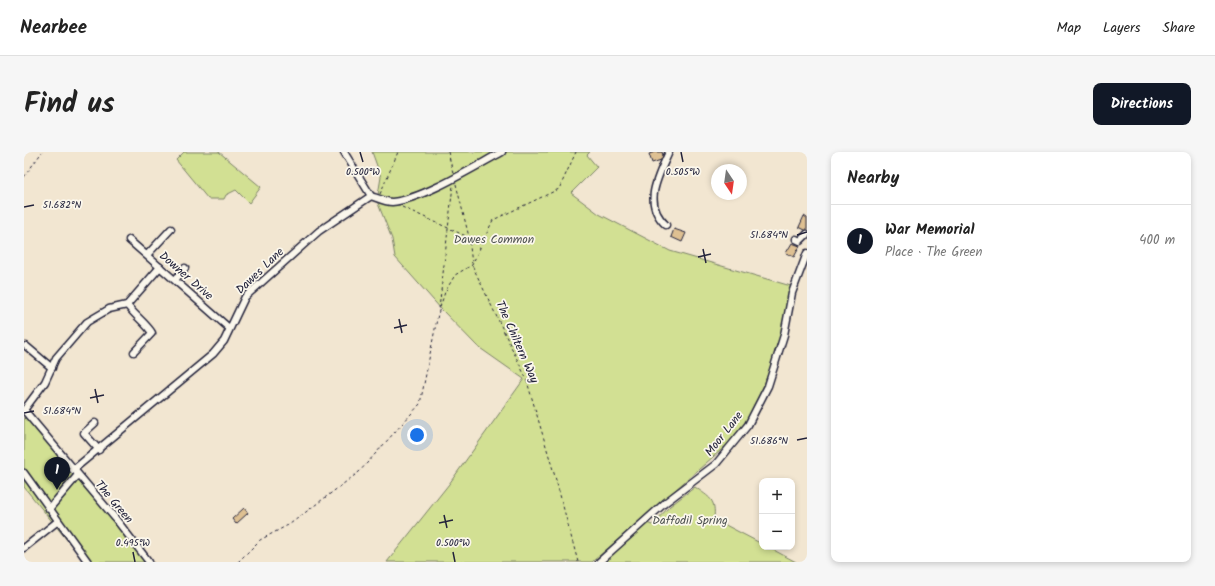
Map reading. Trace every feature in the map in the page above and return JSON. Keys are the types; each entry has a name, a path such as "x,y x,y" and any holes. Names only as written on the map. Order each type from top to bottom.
{"street":[{"path":"344,152 371,196 391,202 411,197 502,152"},
{"path":"666,225 660,220 652,202 653,191 669,152"},
{"name":"Dawes Lane","path":"73,470 213,354 224,341 229,328 245,298 319,231 371,196"},
{"path":"147,256 171,230"},
{"path":"796,239 800,241 807,234"},
{"name":"Downer Drive","path":"128,240 229,328"},
{"name":"Moor Lane","path":"599,562 666,502 716,464 748,425 768,386 784,335 792,293 807,253"},
{"path":"24,410 45,382 56,358 87,322 109,309 127,305 160,267"},
{"path":"175,280 185,268"},
{"path":"127,305 134,315 150,328 152,333 134,352"},
{"path":"26,346 52,368"},
{"name":"The Green","path":"24,410 78,476 115,518 149,562"},
{"path":"95,423 84,433 99,450"},
{"path":"24,473 88,562"},
{"path":"49,509 78,476"},
{"path":"24,548 58,521"}],"path":[{"path":"24,178 42,152"},
{"path":"378,198 398,152"},
{"name":"The Chiltern Way","path":"448,152 468,237 472,265 526,378 578,562"},
{"path":"438,314 445,292 455,275 472,265 493,220 559,189 576,152"},
{"path":"238,562 260,540 290,524 359,472 420,404 438,314 454,177"},
{"path":"391,202 468,237"}],"green space":[{"path":"184,152 219,152 261,187 249,203 236,190 226,195 224,199 208,199 176,160"},
{"name":"Dawes Common","path":"372,152 590,152 587,155 597,167 571,193 599,214 670,251 791,286 779,343 764,385 748,418 728,444 592,562 387,562 449,484 524,379 477,346 442,310 395,257 392,239 377,201 381,177"},
{"path":"24,414 118,525 145,562 85,562 24,487"},
{"name":"Daffodil Spring","path":"695,487 705,494 713,503 714,519 759,542 759,550 774,550 796,562 603,562 647,523 652,525 670,506"}],"building":[{"path":"662,152 664,159 652,163 649,154"},
{"path":"804,216 807,218 807,231 799,227"},
{"path":"674,229 686,233 682,242 671,237"},
{"path":"792,243 800,246 794,257 786,253"},
{"path":"244,508 248,513 236,524 232,519"}],"place":[{"name":"War Memorial","path":"57,490"}]}
